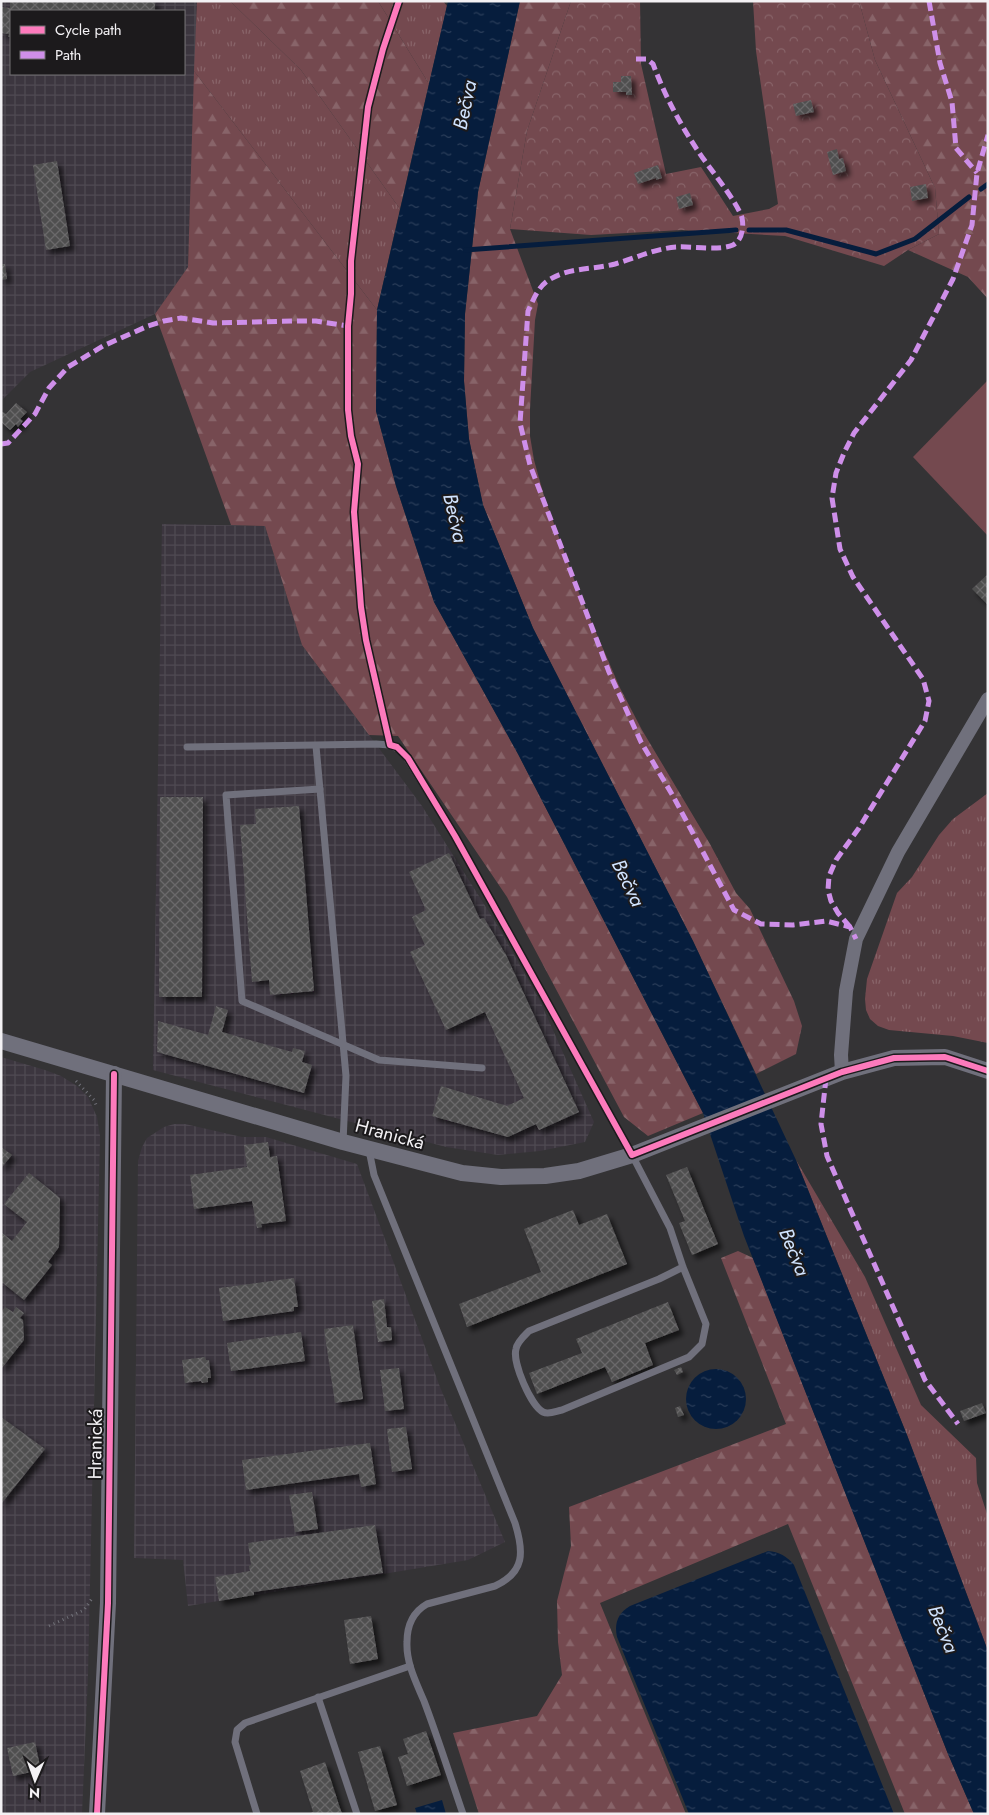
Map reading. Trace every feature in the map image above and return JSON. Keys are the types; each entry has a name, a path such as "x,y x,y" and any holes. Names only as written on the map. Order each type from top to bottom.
{"street":[{"path":"842,1072 841,1055 846,991 856,940 898,852 988,699"},
{"name":"Hranická","path":"1,1042 372,1150 462,1173 501,1177 562,1174 579,1171 632,1155 842,1072 894,1058 945,1058 988,1071"},
{"name":"Hranická","path":"97,1814 108,1603 114,1074"}],"lane":[{"path":"187,747 390,745 402,752 408,758 455,836 632,1155 670,1228 683,1267 706,1324 702,1344 688,1357 556,1411 550,1413 542,1412 532,1403 515,1358 516,1348 529,1331 659,1279 683,1267"},
{"path":"316,746 346,1076 343,1142"},
{"path":"320,789 226,795 242,1001 379,1060 482,1068"},
{"path":"372,1150 370,1155 374,1175 515,1523 521,1544 518,1566 514,1574 505,1581 495,1586 440,1599 421,1608 411,1622 407,1632 410,1666 463,1814"},
{"path":"257,1814 235,1742 237,1730 245,1723 410,1666"},
{"path":"318,1697 356,1814"}],"path":[{"path":"74,1079 94,1100 99,1113"},
{"path":"49,1626 84,1610 95,1593"}],"shaded area":[{"path":"1,1 197,1 188,267 155,314 30,372 1,401"},
{"path":"162,524 265,526 302,645 422,806 496,923 540,1001 594,1122 585,1142 540,1151 498,1155 446,1147 153,1070"},
{"path":"1,1057 61,1076 77,1086 88,1097 97,1117 100,1136 88,1675 82,1814 1,1814"},
{"path":"174,1124 185,1124 242,1137 266,1137 357,1164 440,1387 505,1542 468,1560 188,1606 183,1560 134,1558 138,1161 147,1138 164,1127"}],"green space":[{"path":"197,1 230,1 301,70 400,209 377,310 194,71"},
{"path":"230,1 378,1 429,84 400,209 301,70"},
{"path":"378,1 443,1 447,6 429,84"},
{"path":"520,1 571,1 527,131 510,229 538,304 535,320 530,409 530,436 534,460 544,496 579,593 620,688 642,730 710,844 736,893 750,909 794,1001 802,1026 796,1054 756,1074 693,941 533,628 483,505 469,439 464,381 465,314 478,192"},
{"path":"571,1 640,1 641,64 666,174 701,167 733,216 769,209 778,204 756,51 753,1 859,1 875,60 935,188 939,234 908,250 884,266 785,236 682,230 591,235 510,229 527,131"},
{"path":"859,1 988,1 988,299 968,277 908,250 939,234 935,188 875,60"},
{"path":"194,71 377,310 376,411 396,486 434,602 518,754 703,1113 648,1136 624,1117 507,897 398,736 369,735 302,645 265,526 231,525 155,314 188,267"},
{"path":"988,380 988,536 913,457"},
{"path":"988,793 988,1043 953,1036 889,1030 878,1026 870,1019 866,1010 867,979 897,893 912,877 939,835 953,819"},
{"path":"796,1160 865,1277 921,1405 976,1458 977,1483 988,1517 988,1651 907,1435"},
{"path":"738,1251 753,1258 948,1754 974,1814 905,1814 788,1524 600,1603 686,1814 479,1814 453,1733 537,1716 562,1675 558,1642 557,1601 571,1546 569,1507 786,1424 721,1258"}],"water":[{"name":"Bečva","path":"448,1 520,1 478,192 465,314 464,381 469,439 483,505 533,628 693,941 796,1160 907,1435 988,1651 988,1814 974,1814 948,1754 744,1236 703,1113 518,754 434,602 396,486 376,411 377,310"},
{"path":"716,1369 733,1374 741,1382 746,1399 741,1416 733,1424 716,1429 699,1424 691,1416 686,1399 691,1382 699,1374"},
{"path":"768,1551 782,1555 794,1565 894,1814 689,1814 617,1637 616,1627 618,1619 622,1612 630,1606"},
{"path":"442,1800 446,1814 417,1814 415,1808"}],"building":[{"path":"10,1 155,1 155,10 10,10 10,37 8,37 9,34 1,33 1,7 10,8"},
{"path":"621,76 631,76 632,95 626,95 626,92 613,92 613,82 621,82"},
{"path":"811,100 814,112 796,116 793,104"},
{"path":"837,149 839,159 843,158 846,171 833,175 827,152"},
{"path":"57,161 70,246 46,250 33,165"},
{"path":"658,165 662,178 638,184 634,173"},
{"path":"926,184 928,198 912,201 910,187"},
{"path":"690,193 693,205 679,209 676,197"},
{"path":"1,264 5,264 7,279 1,280"},
{"path":"16,403 27,412 20,419 23,421 18,427 16,424 10,430 1,422 1,413 6,414"},
{"path":"988,574 988,605 972,589"},
{"path":"160,797 203,797 202,997 159,997"},
{"path":"299,806 314,991 270,995 269,980 252,982 240,825 256,824 255,809"},
{"path":"449,853 480,919 484,918 506,955 579,1112 539,1130 536,1124 508,1137 432,1116 441,1086 507,1106 524,1098 485,1012 446,1030 410,952 425,945 412,917 426,910 409,872"},
{"path":"216,1006 228,1010 222,1032 292,1052 293,1048 305,1051 302,1062 312,1065 304,1093 157,1052 158,1021 208,1035"},
{"path":"268,1142 270,1157 277,1156 286,1221 261,1224 262,1227 257,1228 252,1201 194,1209 190,1175 247,1167 244,1145"},
{"path":"1,1147 12,1155 1,1168"},
{"path":"687,1167 718,1244 692,1255 679,1223 685,1221 666,1175"},
{"path":"29,1173 60,1198 59,1247 48,1262 52,1265 24,1300 3,1283 1,1285 1,1232 12,1241 27,1222 4,1204"},
{"path":"573,1210 579,1225 607,1214 627,1264 467,1327 459,1304 541,1272 524,1229"},
{"path":"294,1278 298,1307 294,1307 294,1311 223,1321 219,1288"},
{"path":"384,1299 387,1327 391,1327 392,1340 378,1342 372,1301"},
{"path":"668,1302 679,1330 645,1343 653,1365 612,1382 605,1367 537,1394 529,1373 582,1353 576,1339"},
{"path":"5,1307 13,1312 16,1307 24,1313 20,1318 23,1320 24,1340 1,1369 1,1312"},
{"path":"353,1325 363,1399 335,1403 324,1329"},
{"path":"301,1332 305,1361 231,1371 227,1343"},
{"path":"205,1357 206,1360 209,1360 211,1378 208,1378 208,1382 185,1383 182,1360"},
{"path":"681,1367 683,1372 677,1375 674,1370"},
{"path":"399,1368 404,1409 385,1411 380,1370"},
{"path":"982,1403 986,1413 964,1421 960,1411"},
{"path":"680,1406 684,1415 678,1417 675,1408"},
{"path":"1,1417 45,1449 1,1504"},
{"path":"406,1427 412,1469 392,1472 387,1429"},
{"path":"370,1443 376,1484 361,1487 359,1474 246,1490 242,1460"},
{"path":"312,1492 318,1529 295,1532 289,1495"},
{"path":"375,1525 383,1573 254,1592 254,1595 219,1601 215,1577 250,1571 248,1543"},
{"path":"371,1616 378,1659 350,1664 344,1620"},
{"path":"426,1731 441,1775 407,1786 398,1757 408,1754 403,1739"},
{"path":"35,1742 40,1766 30,1768 31,1772 13,1776 7,1748"},
{"path":"380,1746 397,1805 375,1811 358,1752"},
{"path":"325,1762 342,1814 308,1814 313,1812 300,1771"}],"waterway":[{"path":"981,189 988,184"},
{"path":"749,230 786,230 876,254 915,239 969,197"},
{"path":"465,250 736,230"}],"marked path":[{"path":"929,1 940,63 952,102 956,148 977,173"},
{"path":"636,59 647,59 653,64 685,131 739,211 743,222 742,233 736,243 727,247 676,247 660,250 615,264 571,271 554,277 540,288 528,311 520,423 530,465 609,672 641,742 673,796 734,910 761,924 793,925 826,921 850,927 856,939"},
{"path":"850,927 831,901 828,890 829,876 836,860 859,828 925,721 929,701 923,679 853,577 840,549 832,498 836,473 854,433 911,360 953,279 972,225 977,173 988,135"},
{"path":"1,444 8,443 35,414 49,388 68,367 103,346 148,326 181,318 213,323 316,321 348,326"},
{"path":"826,1078 821,1124 827,1156 925,1380 958,1424"}],"cycle path":[{"path":"399,1 383,49 368,107 351,261 351,294 348,326 348,410 351,436 358,464 354,512 361,607 366,640 390,745 397,747 408,758 455,836 632,1155 842,1072 894,1058 945,1057 988,1071"},
{"path":"97,1814 108,1603 114,1074"}]}
